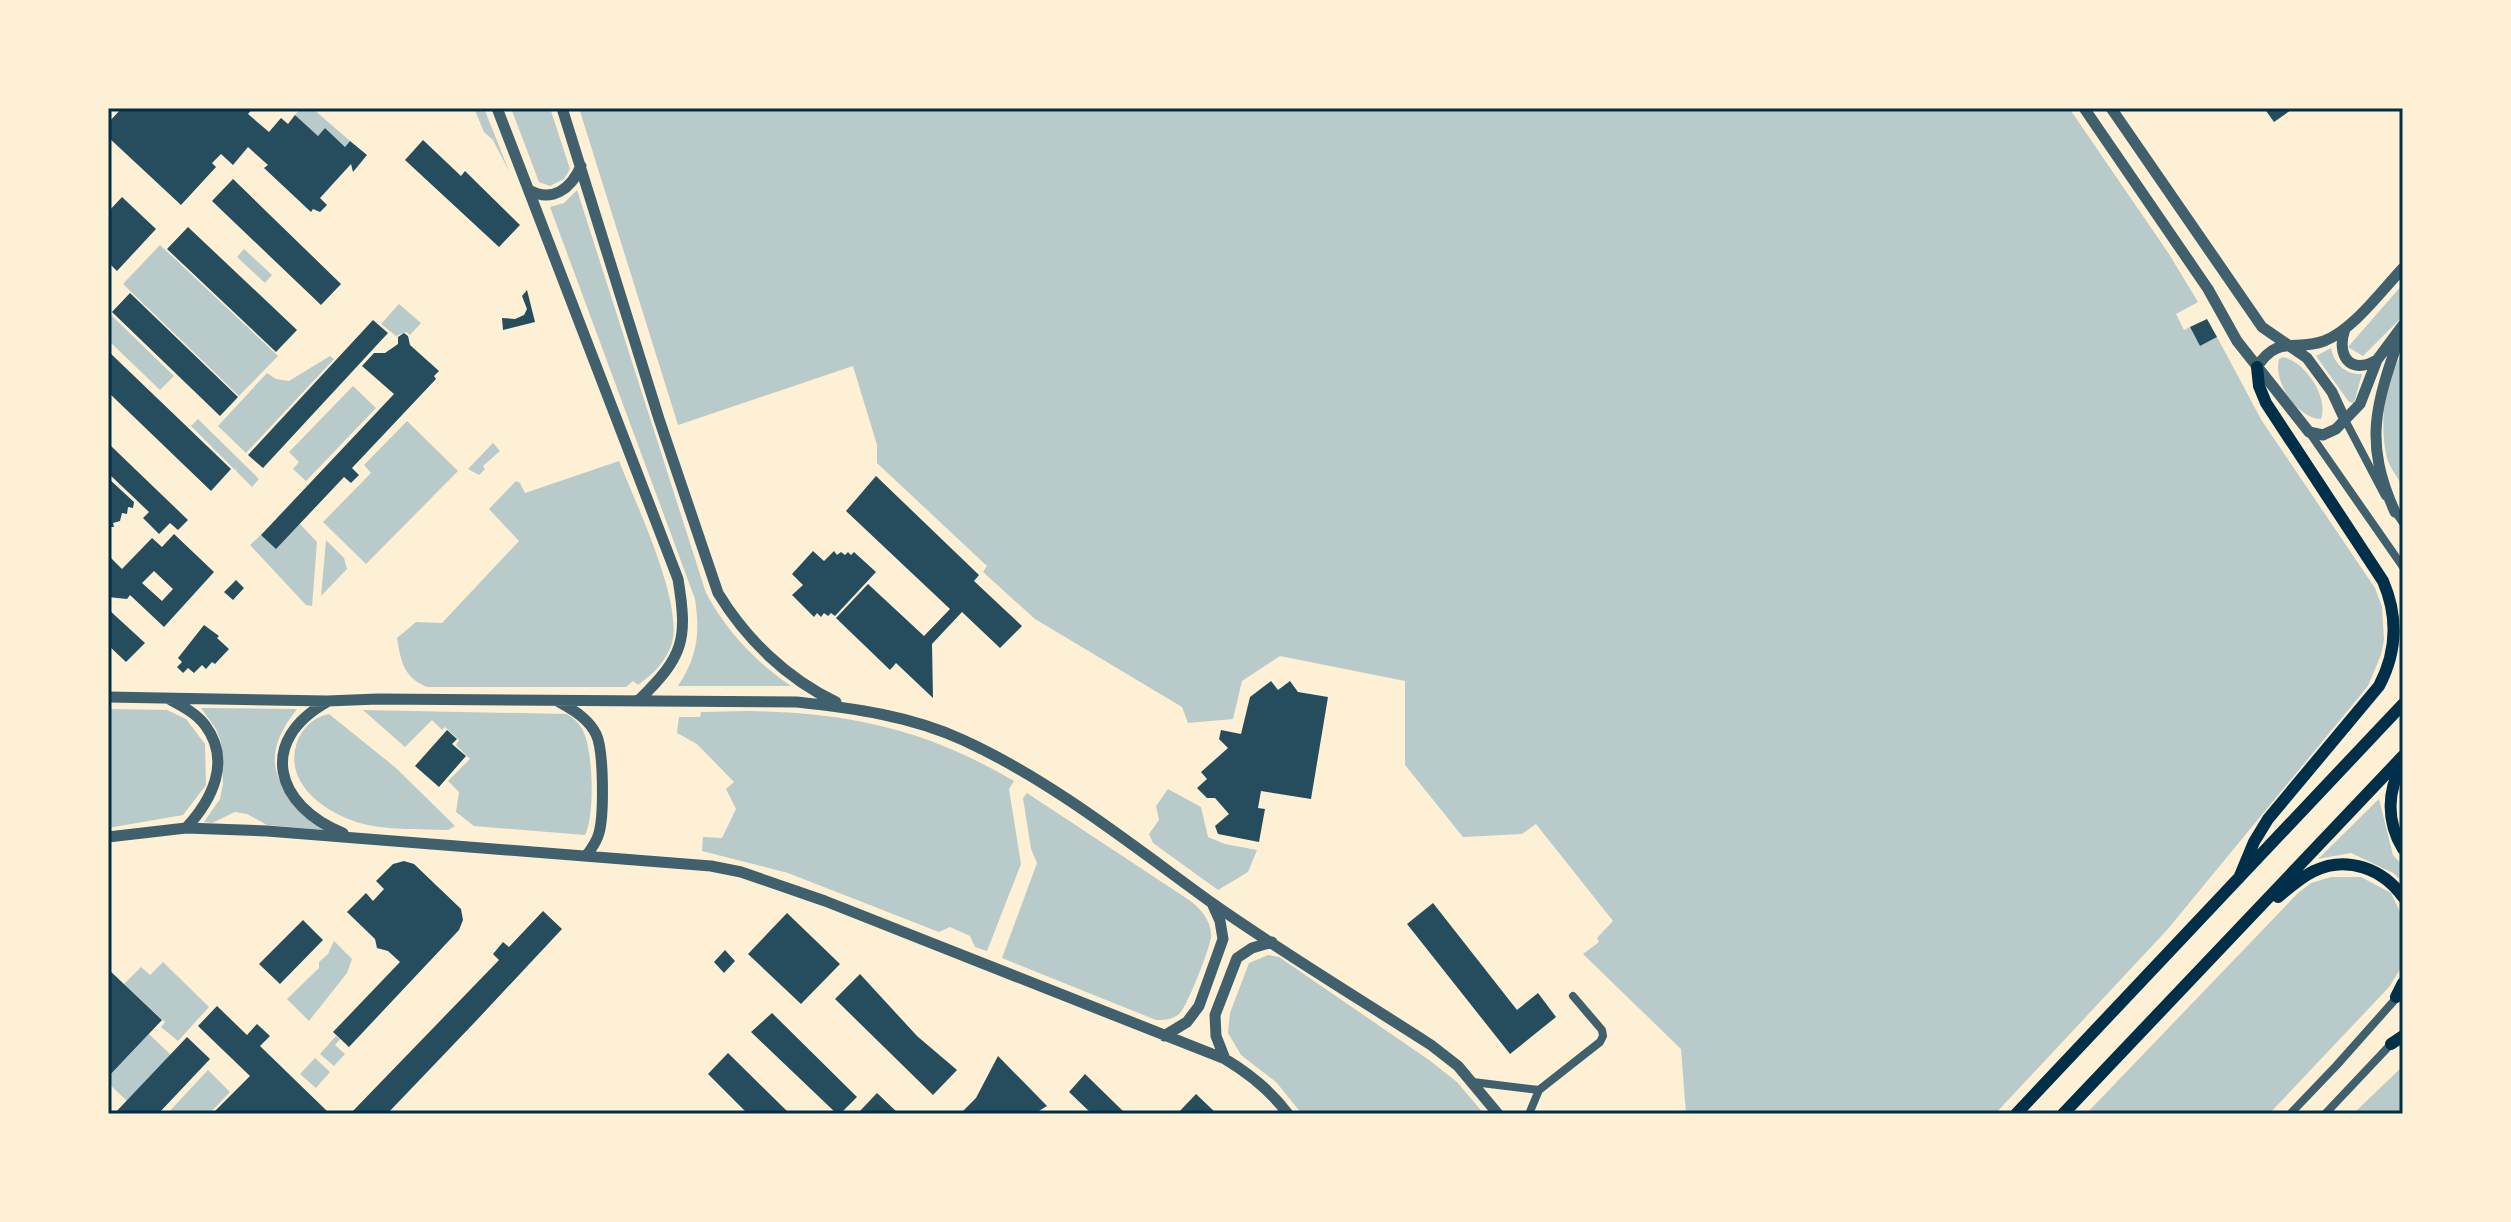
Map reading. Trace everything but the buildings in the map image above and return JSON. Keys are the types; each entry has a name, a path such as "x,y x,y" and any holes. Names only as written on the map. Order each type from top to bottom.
{"main road":[{"path":"2239,878 2254,842 2268,819 2379,686 2389,664 2394,629 2392,607 2383,581 2266,403 2259,386 2257,367"},
{"path":"2016,1114 2403,704"},
{"path":"2403,758 2394,782 2389,810 2393,829 2403,849"},
{"path":"2063,1114 2403,758"},
{"path":"2241,926 2304,876 2329,865 2348,864 2368,868 2390,881 2403,897"},
{"path":"2399,994 2403,983"},
{"path":"2391,1044 2403,1034"}],"street":[{"path":"497,108 678,579 683,611 682,640 676,657 663,677 639,700"},
{"path":"562,108 659,419 718,593 732,617 783,669 814,692 848,707"},
{"path":"2084,108 2208,289 2237,341 2309,432 2403,567"},
{"path":"2111,108 2262,327 2307,358 2332,392 2376,482 2403,523"},
{"path":"528,189 539,196 562,191 581,166"},
{"path":"2257,367 2273,349 2285,344 2324,341 2346,328 2403,268"},
{"path":"2309,432 2323,435 2336,429 2360,404 2377,360 2403,326"},
{"path":"2395,512 2382,483 2376,455 2375,427 2379,398 2403,326"},
{"path":"2346,328 2341,349 2346,359 2355,366 2367,366 2377,360"},
{"path":"108,697 327,701 797,702 848,707 902,718 963,740 1042,785 1163,865 1212,903 1431,1045 1458,1066 1498,1114"},
{"path":"168,698 194,713 205,724 216,753 217,774 213,792 204,808 186,828"},
{"path":"556,700 590,724 600,747 602,815 599,834 587,855"},
{"path":"327,701 306,714 289,734 282,754 284,776 300,804 328,827 353,837"},
{"path":"108,837 186,828 353,837 711,866 741,872 825,901 1225,1059 1248,1073 1276,1098 1288,1114"},
{"path":"1164,1036 1187,1022 1199,1006 1223,939 1212,903"},
{"path":"1225,1059 1216,1036 1215,1015 1237,958 1252,948 1272,942"},
{"path":"2290,1114 2399,994"},
{"path":"1529,1114 1539,1090 1600,1042 1603,1036 1602,1030 1573,996"},
{"path":"2325,1114 2391,1044"},
{"path":"1473,1082 1539,1090"}],"shaded area":[{"path":"301,108 312,108 350,141 345,147 325,128 318,136 295,115"},
{"path":"474,108 484,108 509,171 493,140 484,132"},
{"path":"511,108 550,108 570,169 564,179 550,186 539,182"},
{"path":"579,108 2069,108 2169,254 2198,302 2176,314 2184,330 2190,327 2200,346 2217,337 2262,421 2375,588 2382,607 2384,640 2381,655 2368,686 2167,930 1995,1114 1686,1114 1681,1049 1583,954 1599,942 1597,938 1613,921 1536,824 1522,834 1463,837 1405,765 1405,681 1280,656 1242,681 1233,719 1188,723 1182,707 1035,619 983,572 987,566 877,463 877,445 853,366 678,425"},
{"path":"577,190 706,593 743,645 791,686 678,686 690,665 696,644 695,599 550,207 564,203"},
{"path":"160,245 278,356 239,396 123,284"},
{"path":"244,249 272,275 265,283 237,257"},
{"path":"2403,284 2403,316 2363,356 2348,347"},
{"path":"399,304 421,323 410,335 406,332 396,336 381,324"},
{"path":"108,312 174,376 160,390 108,340"},
{"path":"2331,348 2342,367 2351,373 2362,374 2354,403 2349,402 2316,356"},
{"path":"2403,352 2403,487 2387,458 2383,432 2387,390"},
{"path":"330,356 334,359 246,453 218,426 267,373 276,379 289,381"},
{"path":"2283,357 2299,366 2313,382 2322,401 2321,419 2303,412 2283,388 2278,368 2279,359"},
{"path":"353,386 376,408 306,481 293,469 299,462 289,452"},
{"path":"198,419 259,479 252,487 191,426"},
{"path":"407,421 458,471 366,564 323,522 371,473 364,465"},
{"path":"493,443 500,451 483,466 485,469 479,475 468,469"},
{"path":"619,461 656,552 671,603 674,625 672,643 654,672 638,685 633,681 626,687 427,687 413,678 402,661 397,638 416,622 442,623 519,541 489,509 516,481 525,493"},
{"path":"300,524 317,542 312,606 306,605 250,545 261,535"},
{"path":"326,540 344,558 347,569 321,596"},
{"path":"201,708 297,709 277,745 275,761 278,775 284,789 324,830 267,825 247,814 235,812 212,823 204,822 220,799 223,784 221,742"},
{"path":"108,709 167,710 186,719 205,744 206,785 183,815 108,828"},
{"path":"363,710 567,714 583,730 589,755 592,784 585,835 474,826 456,812 459,792 448,781 470,759 456,745 459,740 432,720 405,747"},
{"path":"701,712 820,715 886,727 949,748 1014,781 1009,789 1021,864 987,951 975,947 970,936 950,927 939,932 788,873 702,851 703,837 722,838 736,809 726,789 734,782 697,744 677,733 679,717 700,717"},
{"path":"329,714 396,768 455,826 448,830 373,826 344,817 316,800 298,776 294,762 296,746 308,725"},
{"path":"1168,789 1201,807 1208,837 1225,844 1257,850 1248,872 1218,890 1153,843 1149,834 1159,820 1156,806"},
{"path":"1027,793 1189,900 1204,916 1210,926 1210,943 1193,989 1177,1015 1156,1020 1002,958 1037,863 1031,849 1023,798"},
{"path":"2379,799 2393,855 2403,866 2403,882 2393,873 2351,853 2318,859"},
{"path":"2331,877 2361,877 2391,893 2403,918 2403,964 2390,986 2269,1114 2086,1114 2298,893 2311,883"},
{"path":"334,941 352,959 347,973 309,1021 287,999 319,968 319,962 328,954"},
{"path":"1268,955 1279,957 1429,1060 1457,1082 1484,1114 1302,1114 1276,1082 1241,1055 1228,1033 1230,1013 1249,963"},
{"path":"163,962 209,1007 178,1041 161,1027 165,1022 124,984 141,967 150,975"},
{"path":"149,1034 171,1055 127,1101 108,1083 108,1077"},
{"path":"336,1036 340,1039 335,1045 345,1054 334,1066 320,1054"},
{"path":"315,1058 330,1072 316,1088 300,1074"},
{"path":"2403,1066 2403,1114 2353,1114"},
{"path":"208,1070 230,1092 209,1114 167,1114"}]}
